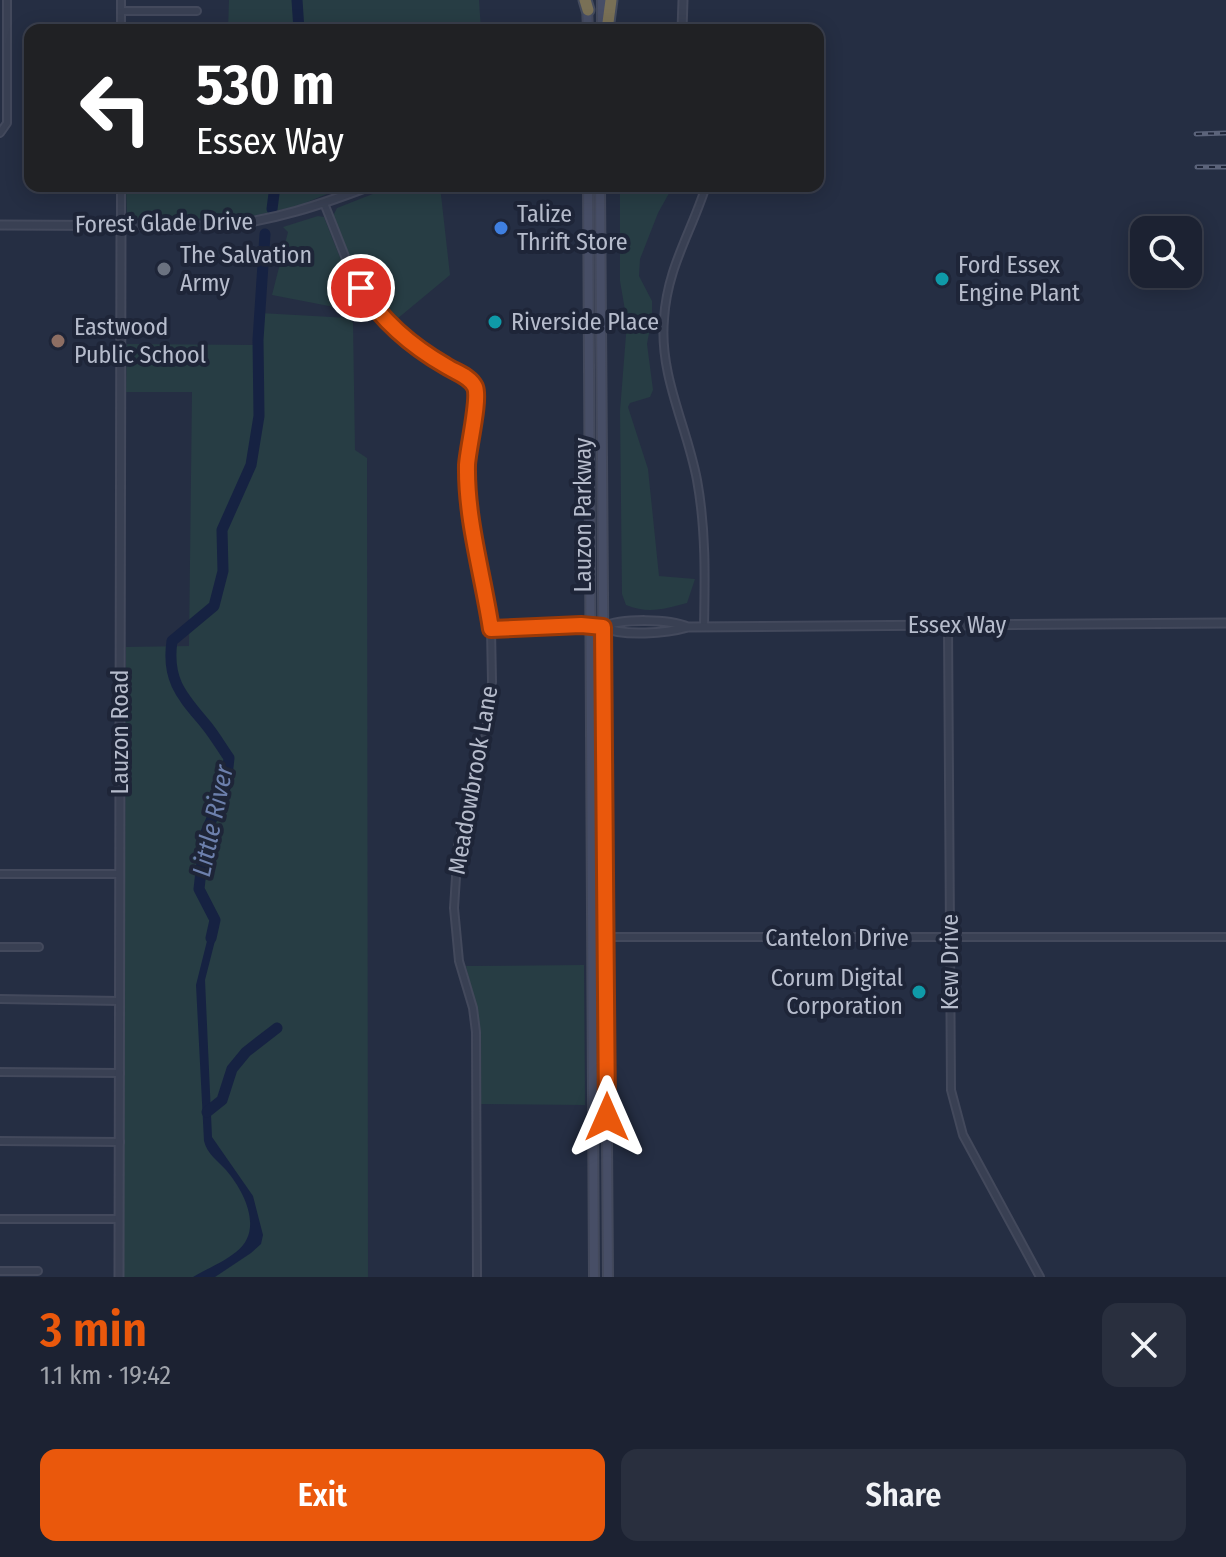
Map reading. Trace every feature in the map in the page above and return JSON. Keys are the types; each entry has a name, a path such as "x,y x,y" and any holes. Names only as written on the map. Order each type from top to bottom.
{"highway":[{"path":"606,24 611,0"}],"main road":[{"path":"602,0 604,24"},
{"path":"587,3 588,24"},
{"name":"Lauzon Parkway","path":"588,192 594,1277"},
{"name":"Lauzon Parkway","path":"600,192 608,1277"}],"street":[{"path":"0,133 7,123 7,0"},
{"path":"121,0 121,24"},
{"path":"682,24 683,0"},
{"path":"121,11 197,11"},
{"name":"Lauzon Road","path":"119,1277 121,192"},
{"name":"Forest Glade Drive","path":"0,225 219,226 255,223 354,192"},
{"path":"703,192 676,257 664,320 664,355 671,394 690,450 702,512 704,627"},
{"name":"Meadowbrook Lane","path":"324,203 352,274 370,302 415,348 469,378 476,388 467,467 469,503 491,629 492,682 481,756 458,846 454,897 459,961 473,1008 476,1032 477,1277"},
{"name":"Essex Way","path":"491,629 591,625 614,632 688,627 1226,623"},
{"name":"Kew Drive","path":"948,625 951,1090 963,1135 1040,1277"},
{"path":"0,874 120,874"},
{"name":"Cantelon Drive","path":"592,937 1226,937"},
{"path":"0,947 39,947"},
{"path":"0,999 120,1001"},
{"path":"0,1072 120,1073"},
{"path":"0,1141 120,1142"},
{"path":"0,1219 119,1219"},
{"path":"0,1271 38,1271"}],"shaded area":[{"path":"229,0 479,0 481,24 228,24"},
{"path":"126,192 332,192 298,206 240,219 127,218"},
{"path":"378,192 441,192 450,275 397,319 387,317 350,256 333,216 337,208"},
{"path":"620,192 670,192 640,259 639,276 652,301 647,344 653,390 650,397 630,403 628,407 648,469 659,576 695,579 687,603 656,610 626,605 622,594 620,411 627,322 620,281"},
{"path":"324,217 339,255 370,311 359,319 355,311 272,295 288,232 283,227"},
{"path":"260,313 349,318 353,323 355,450 367,458 368,1277 123,1277 126,647 189,646 192,392 126,392 127,344 258,345"},
{"path":"584,965 585,1105 479,1104 476,1010 466,966"}],"water":[{"path":"211,925 219,925 205,980 212,1137 253,1196 263,1235 261,1244 251,1253 215,1277 193,1277 236,1252 249,1233 250,1223 249,1211 240,1189 210,1154 204,1141 196,985"}],"waterway":[{"name":"Little River","path":"297,0 299,24"},
{"name":"Little River","path":"272,209 274,192"},
{"name":"Little River","path":"211,938 215,920 199,889 205,835 226,785 229,758 174,679 172,641 214,606 223,571 222,530 251,465 259,416 258,340 265,234"},
{"name":"Little River","path":"207,1112 222,1100 232,1069 246,1052 277,1028"}],"railway":[{"path":"1196,134 1226,133"},
{"path":"1197,167 1226,167"}],"place":[{"name":"Talize Thrift Store","path":"501,228"},
{"name":"The Salvation Army","path":"164,269"},
{"name":"Ford Essex Engine Plant","path":"942,279"},
{"name":"Riverside Place","path":"495,322"},
{"name":"Eastwood Public School","path":"58,341"},
{"name":"Corum Digital Corporation","path":"919,992"}],"route":[{"path":"361,288 392,327 415,348 469,378 476,388 467,467 469,503 491,629 603,627 607,1117"}]}
